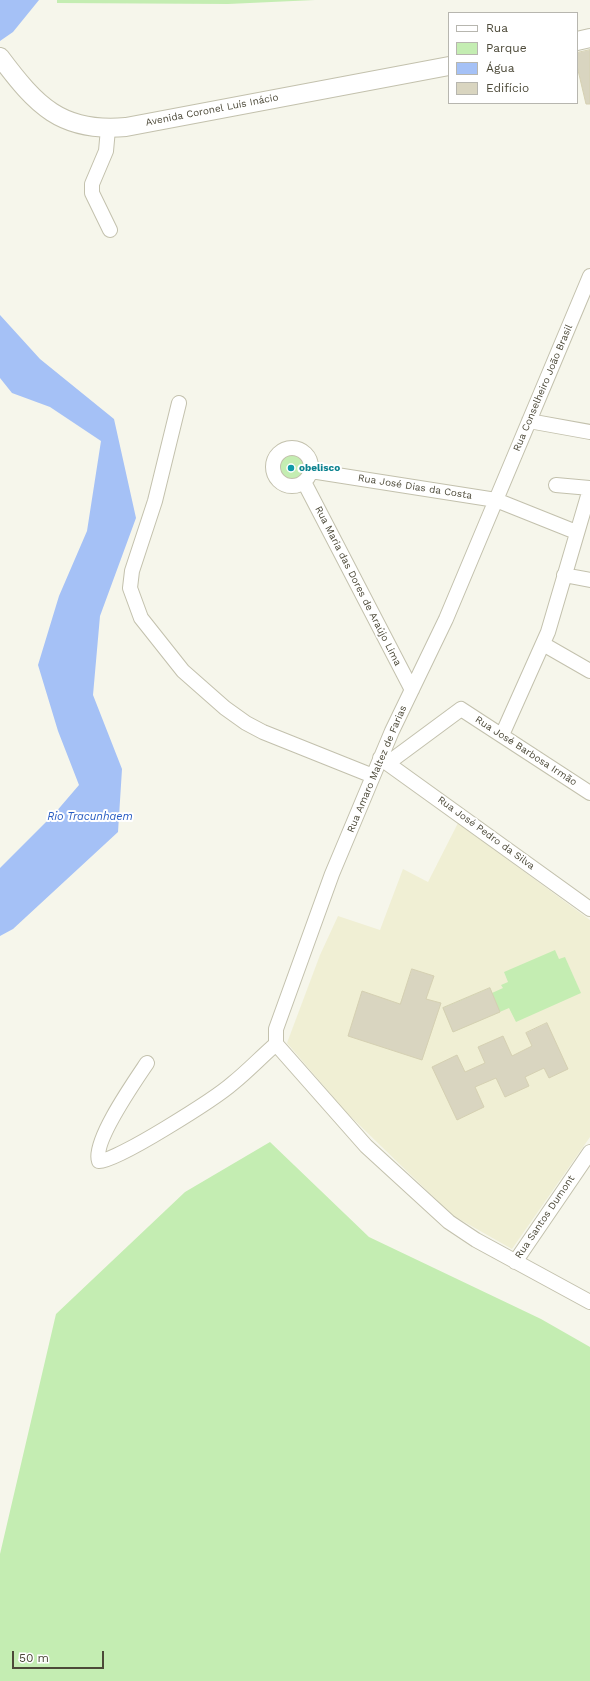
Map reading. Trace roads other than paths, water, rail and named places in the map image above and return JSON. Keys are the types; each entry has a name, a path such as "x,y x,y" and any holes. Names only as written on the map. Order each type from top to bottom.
{"street":[{"path":"578,41 590,38"},
{"name":"Avenida Coronel Luís Inácio","path":"0,57 17,80 48,110 74,124 108,129 448,66"},
{"path":"108,129 106,151 92,184 92,193 110,230"},
{"name":"Rua Conselheiro João Brasil","path":"496,500 590,276"},
{"path":"179,403 155,501 132,571 130,588 141,618 183,671 225,708 246,723 263,732 373,776"},
{"path":"529,421 590,432"},
{"name":"Rua José Dias da Costa","path":"308,476 496,500 576,532"},
{"name":"Rua Maria das Dores de Araújo Lima","path":"308,476 412,690"},
{"path":"502,735 548,632 590,488 556,485"},
{"name":"Rua Amaro Maltez de Farias","path":"276,1044 276,1029 332,874 373,776 384,761 412,690 446,619 496,500"},
{"path":"564,575 590,580"},
{"path":"543,644 590,671"},
{"name":"Rua José Barbosa Irmão","path":"384,761 461,709 590,793"},
{"name":"Rua José Pedro da Silva","path":"384,761 590,909"},
{"path":"146,1063 104,1133 98,1155 98,1161 129,1149 216,1096 234,1083 276,1044 366,1146 443,1217 476,1240 514,1262 590,1302"},
{"name":"Rua Santos Dumont","path":"514,1262 584,1172 590,1152"}],"water":[{"path":"0,0 39,0 13,32 0,41"},
{"name":"Rio Tracunhaem","path":"0,315 40,359 114,419 136,518 100,616 93,695 122,769 118,832 13,929 0,936 0,868 55,813 79,785 58,731 38,665 59,596 87,531 101,441 50,407 12,393 0,378"}],"place":[{"name":"obelisco","path":"291,468"}]}
